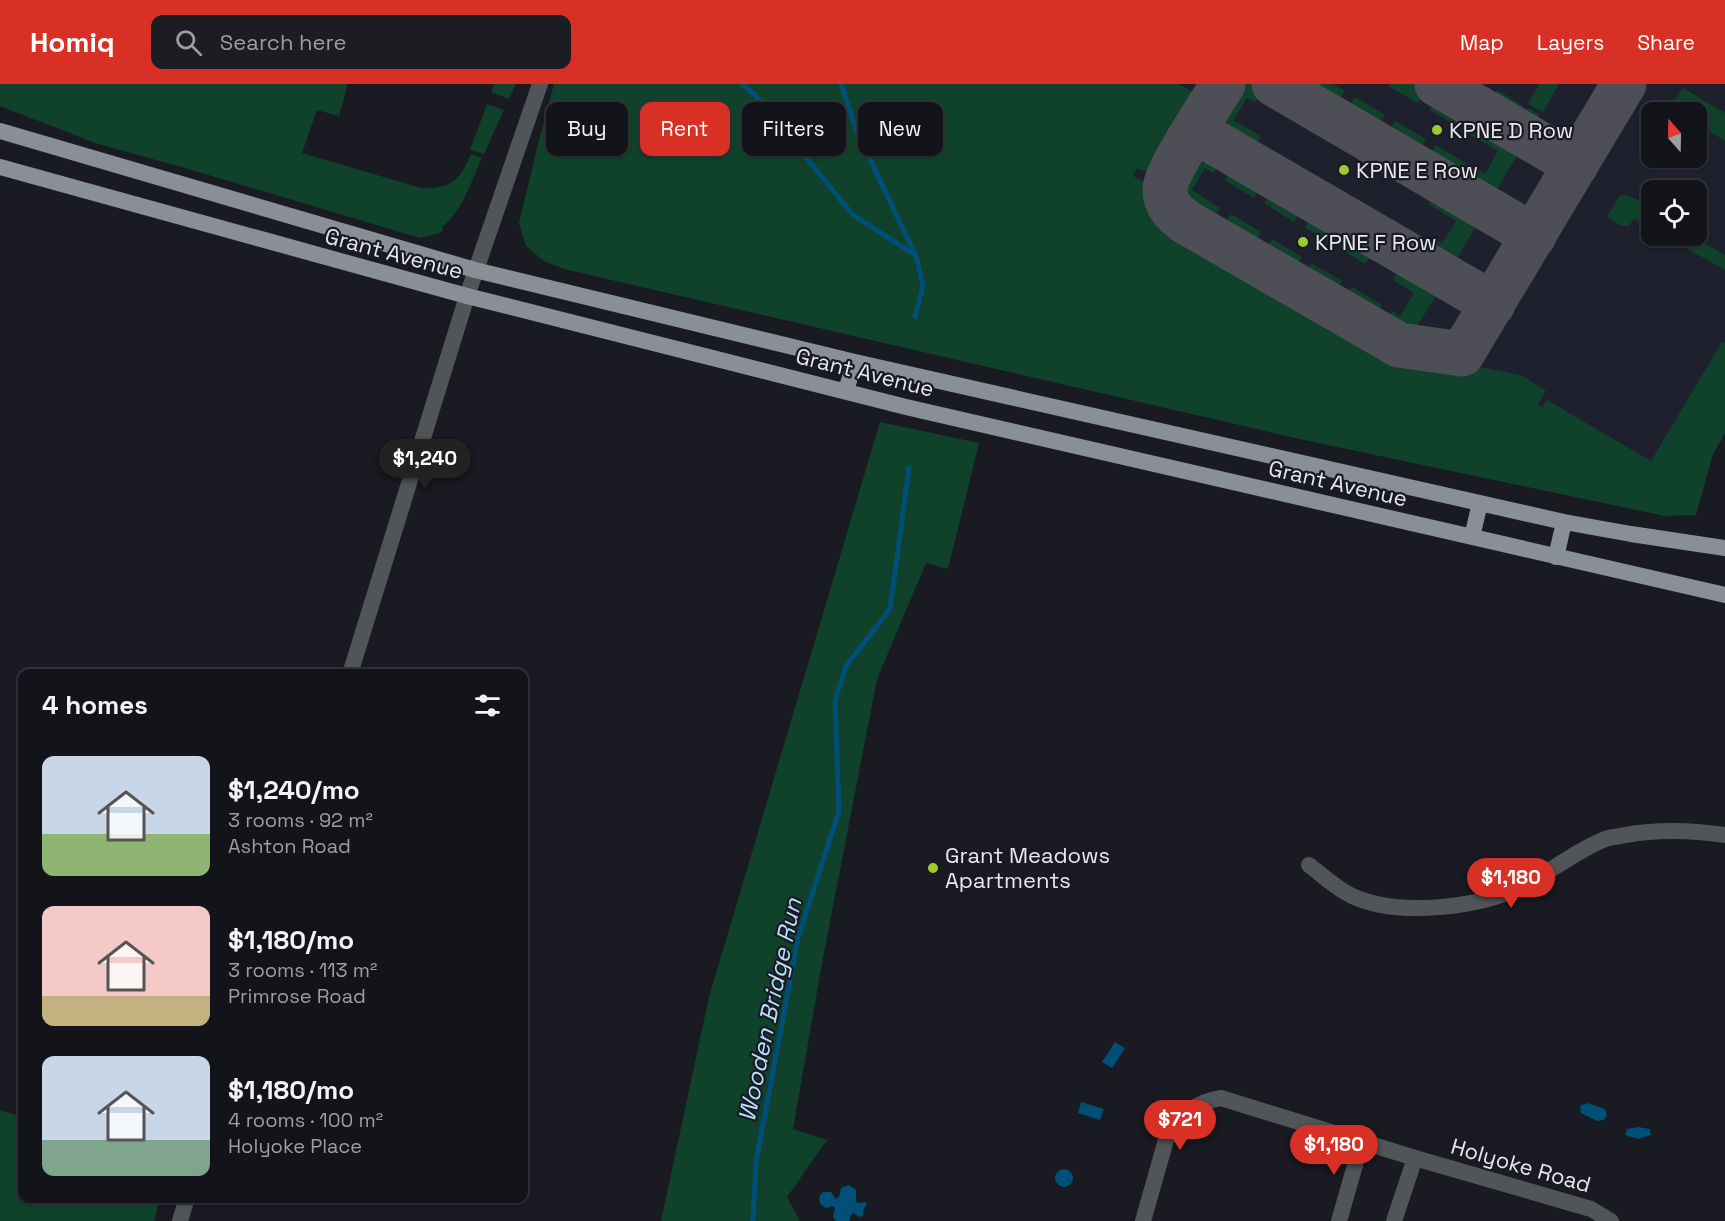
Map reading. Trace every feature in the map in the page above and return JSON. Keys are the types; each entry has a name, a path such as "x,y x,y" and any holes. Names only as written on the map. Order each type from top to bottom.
{"main road":[{"name":"Grant Avenue","path":"0,131 475,270 855,362 1564,522 1725,548"},
{"name":"Grant Avenue","path":"0,167 467,296 846,390 916,410 1725,595"},
{"path":"846,390 855,362"},
{"path":"1472,537 1480,503"},
{"path":"1556,557 1564,522"}],"street":[{"path":"352,669 475,270 540,84"},
{"path":"1309,865 1349,895 1383,906 1420,909 1452,906 1499,895 1526,884 1604,839 1644,832 1692,830 1725,835"},
{"name":"Holyoke Road","path":"1143,1221 1166,1140 1172,1129 1187,1110 1211,1099 1221,1098 1415,1158 1592,1209 1611,1221"},
{"path":"1339,1221 1362,1141"},
{"name":"Holyoke Road","path":"1394,1221 1415,1158"},
{"path":"180,1221 185,1203"}],"shaded area":[{"path":"579,84 1725,84 1725,420 1665,516 1383,456 730,154 730,102 640,102 640,112 628,107 628,102 618,102"}],"green space":[{"path":"0,84 348,84 339,116 317,110 302,153 421,188 447,185 463,170 471,154 482,158 461,204 442,227 443,230 440,233 420,238 98,144 0,106"},
{"path":"494,84 516,84 509,99 491,92"},
{"path":"554,84 1179,84 1201,97 1157,176 1137,168 1133,176 1153,186 1156,204 1165,219 1355,332 1395,351 1521,375 1546,391 1538,405 1543,407 1547,400 1651,461 1722,342 1725,343 1725,433 1713,454 1696,515 1665,516 1304,440 564,269 544,261 526,246 519,223 546,114 546,156 628,156 628,102 549,102"},
{"path":"1233,84 1259,84 1262,93 1255,102 1247,98 1233,120 1261,136 1250,149 1220,133 1215,122 1216,111"},
{"path":"1308,84 1333,84 1345,91 1338,101 1329,102 1311,90"},
{"path":"1389,84 1420,84 1426,91 1418,103 1388,86"},
{"path":"1539,84 1559,84 1543,112 1528,104"},
{"path":"1683,88 1707,102 1674,102"},
{"path":"1497,90 1540,116 1528,121 1516,119 1504,113 1494,104 1494,94"},
{"path":"1355,97 1385,115 1380,124 1371,127 1355,118 1349,107"},
{"path":"1441,97 1455,103 1463,111 1465,115 1459,127 1430,110"},
{"path":"1707,102 1725,113 1725,141 1707,129"},
{"path":"487,104 504,110 484,154 470,150"},
{"path":"1395,121 1426,139 1419,150 1412,151 1391,138 1390,128"},
{"path":"1483,122 1517,142 1520,150 1495,193 1489,196 1473,187 1470,180 1476,169 1485,174 1498,151 1468,133 1477,123"},
{"path":"1435,145 1466,163 1460,172 1450,174 1434,165 1430,156"},
{"path":"1199,150 1214,152 1221,161 1213,173 1205,168 1192,190 1220,208 1209,221 1184,208 1178,203 1174,193 1176,182 1187,162"},
{"path":"1234,168 1244,170 1259,181 1259,189 1254,198 1224,180"},
{"path":"1278,191 1301,208 1294,222 1264,203 1272,193"},
{"path":"1441,193 1480,216 1453,265 1447,268 1433,260 1429,254 1430,245 1434,239 1442,243 1456,221 1428,204 1434,195"},
{"path":"1625,195 1641,202 1641,222 1634,218 1629,226 1621,226 1607,217 1619,196"},
{"path":"1231,214 1261,232 1254,244 1240,243 1229,234 1224,226"},
{"path":"1316,216 1334,224 1341,233 1334,245 1305,228 1311,217"},
{"path":"1272,239 1302,257 1296,265 1288,269 1267,256 1265,250"},
{"path":"1358,239 1376,249 1365,264 1344,251 1350,243"},
{"path":"1707,245 1725,255 1725,270 1683,246"},
{"path":"1311,263 1342,281 1337,289 1324,292 1312,284 1305,274"},
{"path":"1406,267 1436,284 1439,291 1414,331 1409,334 1390,330 1386,324 1392,311 1400,316 1414,293 1393,280 1398,272"},
{"path":"1352,287 1382,305 1371,317 1348,304 1346,298"},
{"path":"880,422 979,443 948,569 926,563 877,679 822,963 793,1129 827,1140 787,1197 800,1221 661,1221 709,997"},
{"path":"0,1110 18,1116 18,1203 159,1203 154,1221 0,1221"}],"water":[{"path":"1115,1042 1125,1048 1112,1068 1102,1062"},
{"path":"1081,1102 1104,1109 1100,1120 1078,1113"},
{"path":"1587,1103 1605,1109 1607,1115 1604,1120 1597,1121 1581,1113 1580,1106"},
{"path":"1638,1127 1650,1129 1651,1135 1638,1139 1625,1135 1627,1129"},
{"path":"1064,1169 1072,1174 1073,1178 1068,1186 1064,1187 1056,1182 1055,1178 1060,1170"},
{"path":"849,1185 856,1190 856,1202 867,1204 863,1210 863,1216 852,1213 849,1221 836,1221 833,1217 835,1208 822,1206 819,1201 820,1195 823,1192 831,1192 836,1199 839,1197 841,1188"}],"waterway":[{"name":"Wooden Bridge Run","path":"742,84 755,95 853,215 915,255"},
{"path":"841,84 857,132 916,256 923,285 915,317"},
{"name":"Wooden Bridge Run","path":"753,1221 756,1162 798,938 839,811 835,700 846,666 890,609 909,468"}],"taxiway":[{"path":"1223,84 1180,154 1167,181 1165,189 1167,200 1174,212 1186,222 1399,345 1462,354 1624,84"},
{"path":"1274,84 1534,236"},
{"path":"1437,84 1576,165"},
{"path":"1195,131 1493,304"}],"place":[{"name":"KPNE D Row","path":"1437,130"},
{"name":"KPNE E Row","path":"1344,170"},
{"name":"KPNE F Row","path":"1303,242"},
{"name":"Grant Meadows Apartments","path":"933,868"}]}
